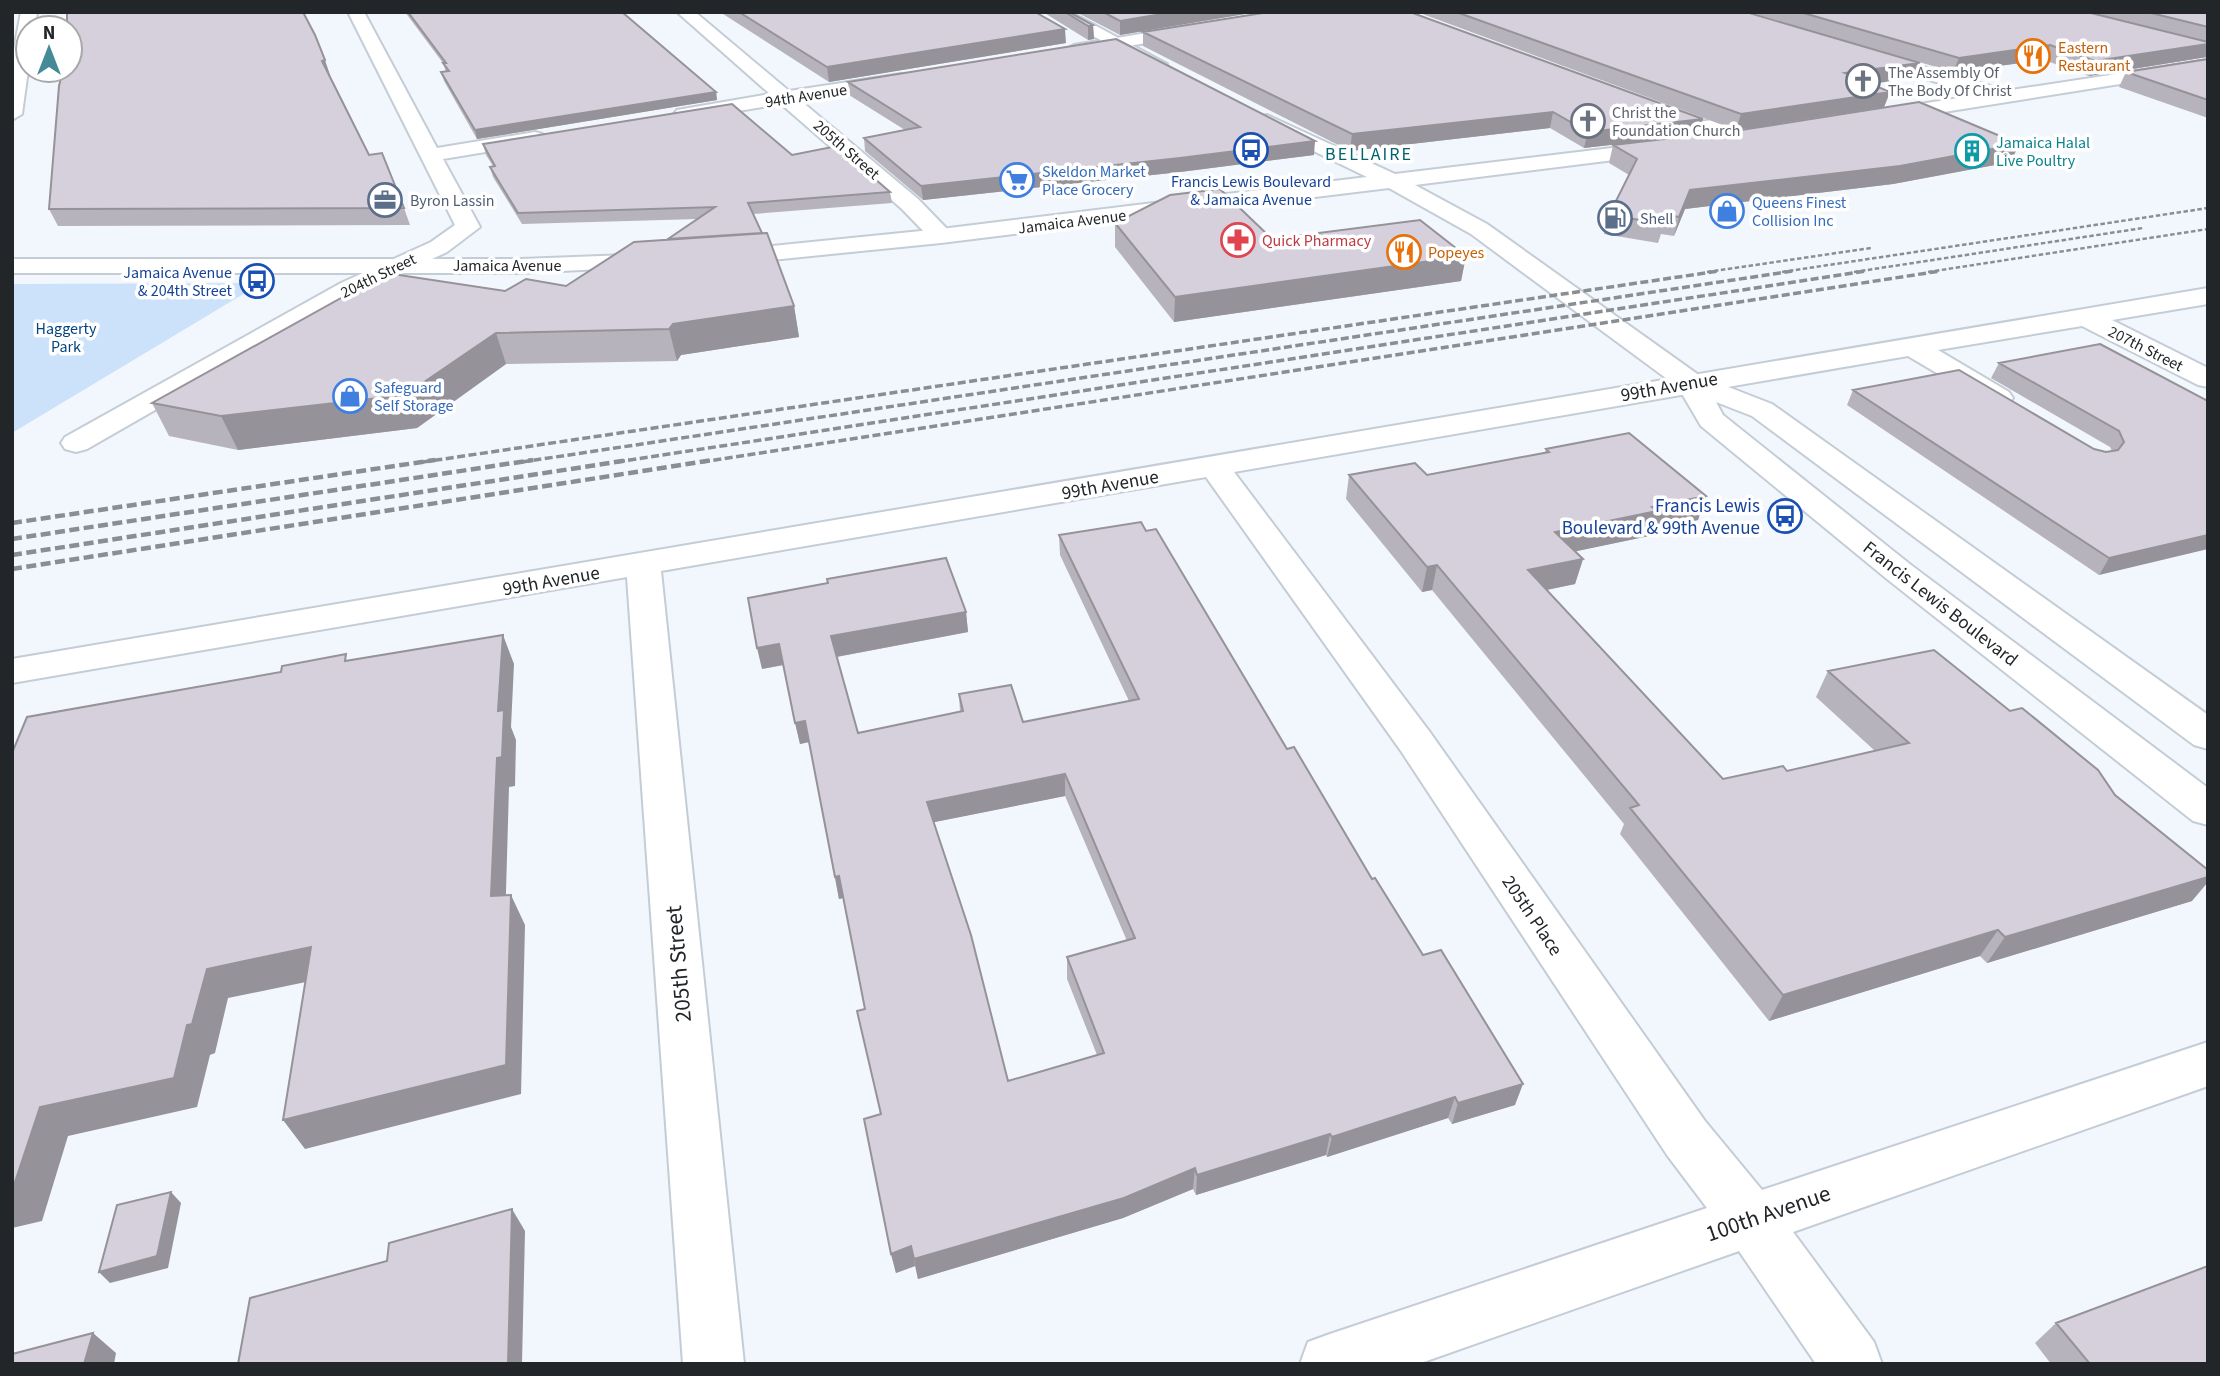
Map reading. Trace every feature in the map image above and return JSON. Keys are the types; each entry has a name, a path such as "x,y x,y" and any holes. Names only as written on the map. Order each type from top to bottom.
{"street":[{"path":"12,114 29,12"},
{"name":"204th Street","path":"76,443 350,288 439,247 468,227 356,12"},
{"name":"205th Street","path":"685,12 788,98 934,229"},
{"path":"1051,18 1118,43 1172,80 1091,47 1051,18"},
{"path":"1049,54 1209,28"},
{"path":"1848,50 2004,96"},
{"path":"1873,101 2206,53"},
{"path":"1855,120 2004,96 2206,53"},
{"name":"94th Avenue","path":"664,117 913,77"},
{"path":"1665,112 1735,139"},
{"name":"Francis Lewis Boulevard","path":"1253,122 1300,150 1364,169 1394,182 1501,244 1690,382 1762,410 2208,735"},
{"name":"Jamaica Avenue","path":"12,266 521,266 934,229 1394,182 1735,139 1791,122 1707,128 1364,169 934,229"},
{"path":"430,155 555,135"},
{"name":"Jamaica Avenue","path":"12,246 688,250"},
{"name":"99th Avenue","path":"12,671 1690,382 2208,296"},
{"name":"207th Street","path":"2085,317 2208,379"},
{"path":"1911,345 2028,414"},
{"name":"Francis Lewis Boulevard","path":"1690,382 1711,420 1899,572 2208,810"},
{"name":"205th Place","path":"1214,466 1415,741 1686,1138 1750,1219 1852,1364"},
{"name":"205th Street","path":"643,564 713,1364"},
{"name":"100th Avenue","path":"1329,1364 2208,1064"}],"green space":[{"name":"Haggerty Park","path":"262,283 12,433 12,284"}],"building":[{"path":"303,12 325,60 322,61 369,155 382,153 404,208 49,209 60,84 84,84 84,14 67,14"},
{"path":"408,12 622,12 716,92 475,130 441,72 449,71 443,63 446,63"},
{"path":"739,12 1035,12 1065,29 827,67"},
{"path":"1065,12 1069,12 1093,25 1088,26"},
{"path":"1103,12 1174,12 1120,21"},
{"path":"1269,12 1410,12 1703,119 1588,132 1553,112 1352,134 1143,32"},
{"path":"1456,12 1746,12 1920,63 1845,73 1890,92 1741,114"},
{"path":"1800,12 2087,12 2208,44 2095,61 2050,45 1959,58"},
{"path":"2147,12 2208,12 2208,27"},
{"path":"1116,39 1315,141 921,186 864,138 920,127 848,82"},
{"path":"2208,59 2208,100 2126,72"},
{"path":"1919,102 2019,144 1900,166 1690,190 1679,217 1667,215 1664,224 1609,215 1637,159 1613,145 1741,130"},
{"path":"732,104 792,155 837,146 890,192 748,203 762,233 668,239 715,207 518,213 490,167 495,166 483,144"},
{"path":"1220,189 1272,239 1420,220 1466,256 1175,297 1115,223 1170,195"},
{"path":"767,233 794,306 673,324 669,329 496,333 405,395 221,416 152,403 386,273 505,291 526,279 566,286 634,242"},
{"path":"2100,344 2208,401 2208,535 2109,558 1853,390 1959,370 2094,449 2106,452 2118,450 2124,442 2119,431 1999,363"},
{"path":"1629,433 1706,496 1652,507 1657,511 1555,532 1583,559 1528,570 1723,779 1783,766 1787,771 1909,743 1828,671 1934,650 2010,711 2022,708 2098,770 2115,795 2208,870 2208,877 2005,937 1998,930 1783,995 1630,808 1639,805 1437,565 1427,567 1349,475 1415,463 1427,475 1549,452 1546,449"},
{"path":"1141,522 1146,531 1156,529 1287,749 1294,747 1372,879 1375,878 1423,955 1441,950 1523,1084 1458,1103 1455,1097 1332,1137 1330,1134 1197,1175 1195,1168 1124,1198 914,1259 911,1246 891,1254 864,1119 881,1114 857,1011 865,1009 839,876 835,877 805,721 795,723 779,644 757,648 748,598 828,583 827,579 946,558 966,612 831,636 858,733 963,711 959,694 1011,685 1023,722 1139,699 1059,535","holes":["1065,774 1135,938 1067,957 1104,1053 1008,1081 971,935 927,802"]},
{"path":"503,635 498,711 504,710 502,757 497,758 491,896 511,895 506,1065 283,1120 311,947 207,969 192,1024 187,1025 174,1078 40,1107 12,1191 12,753 27,717 281,672 282,666 346,654 345,661"},
{"path":"171,1192 157,1256 99,1272 117,1205"},
{"path":"512,1209 508,1364 238,1364 250,1298 387,1261 389,1243"},
{"path":"2208,1266 2208,1364 2090,1364 2056,1323"},
{"path":"93,1333 84,1364 12,1364 12,1354"}],"railway":[{"path":"1782,272 2208,208"},
{"path":"1854,272 2143,228"},
{"path":"1928,272 2208,229"},
{"path":"1707,272 1871,248"},
{"path":"423,462 1719,271"},
{"path":"522,462 1793,271"},
{"path":"617,462 1866,271"},
{"path":"702,462 1940,271"},
{"path":"12,523 435,460"},
{"path":"12,539 533,460"},
{"path":"12,555 629,460"},
{"path":"12,569 713,460"}],"place":[{"name":"Eastern Restaurant","path":"2033,56"},
{"name":"The Assembly Of The Body Of Christ","path":"1863,81"},
{"name":"Christ the Foundation Church","path":"1588,121"},
{"name":"Francis Lewis Boulevard & Jamaica Avenue","path":"1251,150"},
{"name":"Jamaica Halal Live Poultry","path":"1972,151"},
{"name":"Skeldon Market Place Grocery","path":"1017,180"},
{"name":"Byron Lassin","path":"385,200"},
{"name":"Queens Finest Collision Inc","path":"1727,211"},
{"name":"Shell","path":"1615,218"},
{"name":"Quick Pharmacy","path":"1238,240"},
{"name":"Popeyes","path":"1404,252"},
{"name":"Jamaica Avenue & 204th Street","path":"257,281"},
{"name":"Safeguard Self Storage","path":"350,396"},
{"name":"Francis Lewis Boulevard & 99th Avenue","path":"1785,516"}],"district":[{"name":"BELLAIRE","path":"1369,154"}]}
